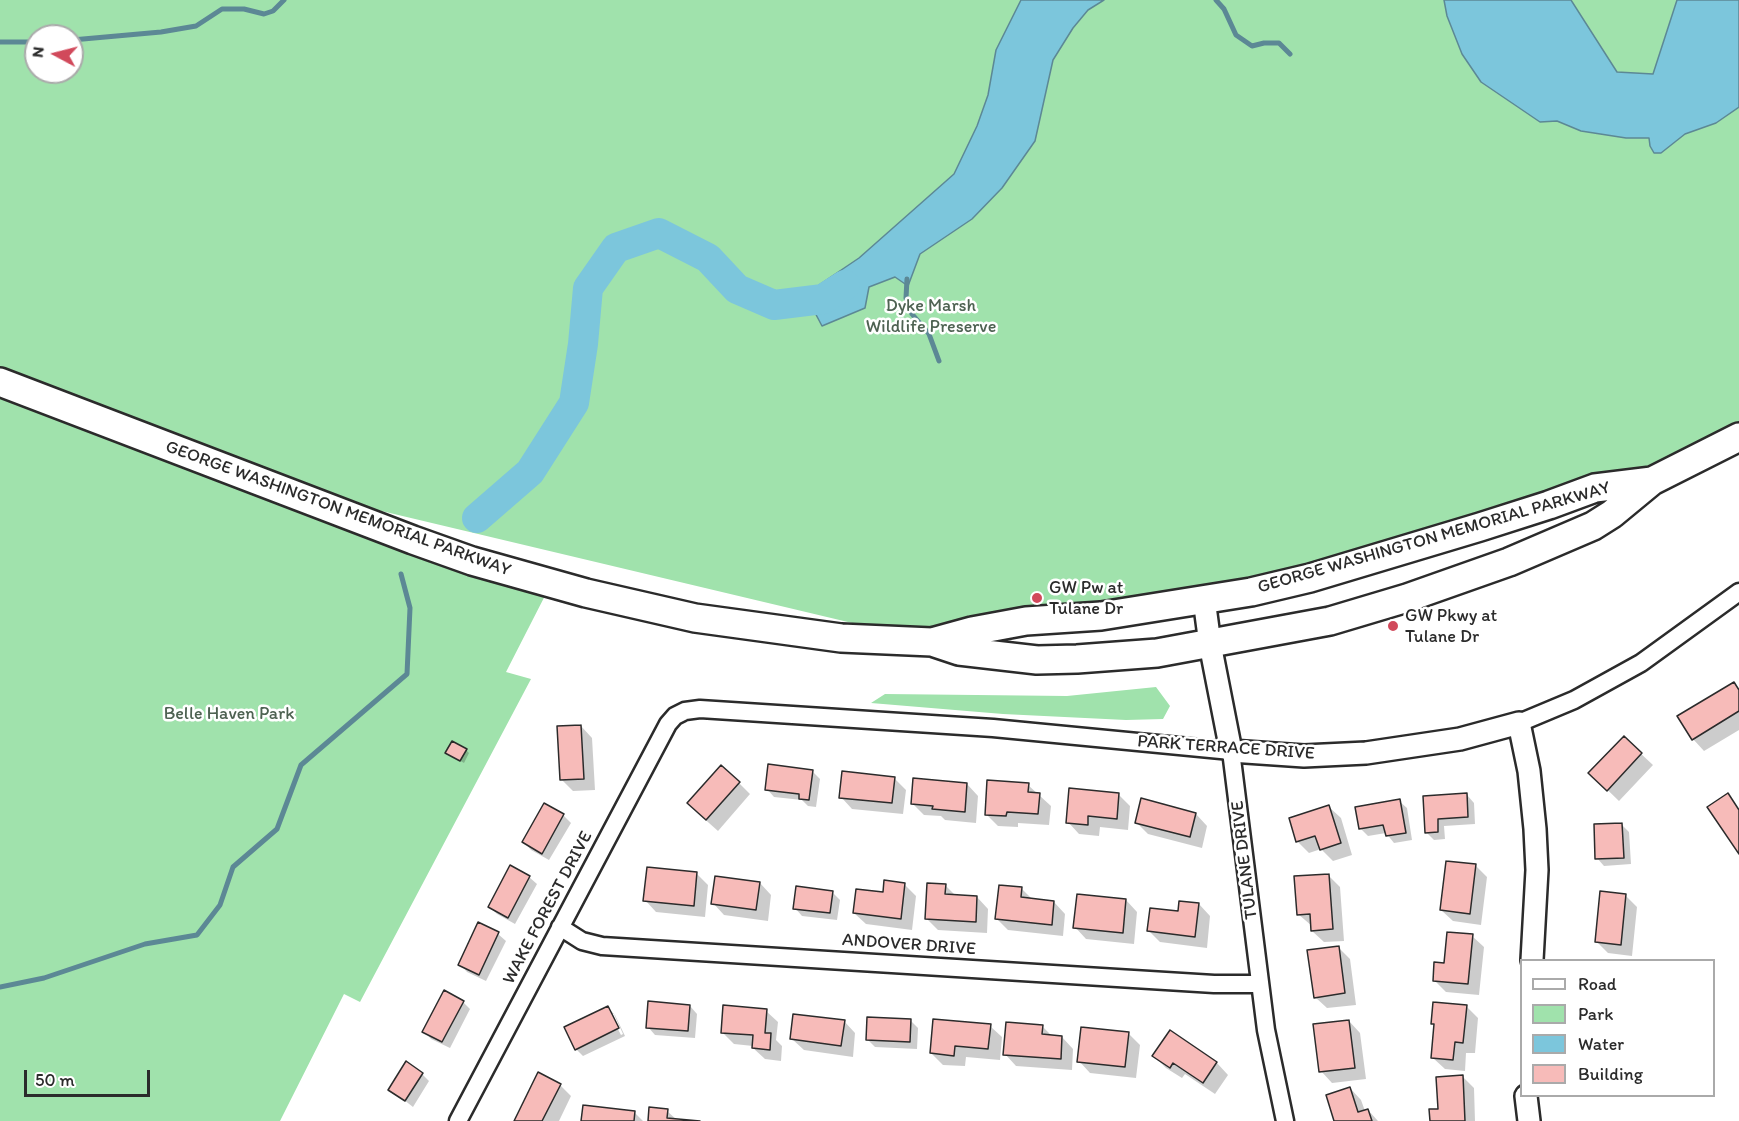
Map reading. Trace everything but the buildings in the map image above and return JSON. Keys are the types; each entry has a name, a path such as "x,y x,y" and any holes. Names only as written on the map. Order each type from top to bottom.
{"main road":[{"name":"GEORGE WASHINGTON MEMORIAL PARKWAY","path":"0,382 472,561 586,593 696,618 840,638 932,642 959,651 1036,660 1136,655 1210,644 1330,621 1407,598 1488,569 1593,526 1612,514 1652,481 1739,437"},
{"name":"GEORGE WASHINGTON MEMORIAL PARKWAY","path":"932,642 972,631 1026,621 1101,616 1251,592 1310,578 1480,528 1595,488 1652,481"}],"street":[{"name":"PARK TERRACE DRIVE","path":"675,716 686,711 700,709 993,728 1304,756 1366,753 1460,739 1519,723 1574,700 1641,663 1739,592"},
{"name":"TULANE DRIVE","path":"1204,599 1210,644 1231,751 1268,1040 1285,1121"},
{"name":"WAKE FOREST DRIVE","path":"458,1121 668,724 675,716"},
{"path":"1519,723 1529,771 1536,840 1537,870 1532,959"},
{"name":"ANDOVER DRIVE","path":"560,927 582,941 602,946 1214,984 1260,984"},
{"path":"1526,1097 1529,1121"}],"green space":[{"name":"Dyke Marsh Wildlife Preserve","path":"0,0 1739,0 1739,433 1652,481 1402,551 932,642 268,484 551,584 506,672 531,679 360,1002 344,994 280,1121 0,1121"},
{"path":"1156,687 1170,706 1163,719 1126,720 1003,714 871,703 885,694 1067,696"}],"water":[{"path":"1021,0 1104,0 1088,10 1073,28 1053,60 1035,141 1002,188 972,219 920,254 908,286 895,277 869,287 865,308 822,326 803,290 816,287 859,258 954,174 977,126 988,95 996,50"},
{"path":"1444,0 1571,0 1617,72 1653,74 1677,0 1739,0 1739,107 1716,123 1685,134 1661,153 1654,153 1649,138 1626,138 1581,131 1557,121 1540,122 1481,82 1462,54 1447,16"}],"waterway":[{"path":"84,39 161,32 196,26 222,9 244,9 264,14 273,11 284,0"},
{"path":"1216,0 1224,9 1236,35 1252,46 1279,43 1290,54"},
{"path":"0,42 24,42"},
{"path":"477,518 530,472 574,403 583,344 588,288 616,248 659,233 708,258 737,289 774,305 823,299 845,285"},
{"path":"907,279 906,298 912,314 929,334 939,361"},
{"path":"0,987 44,978 145,944 197,935 220,905 233,867 277,829 301,765 407,674 410,608 401,574"}],"place":[{"name":"GW Pw at Tulane Dr","path":"1037,598"},
{"name":"GW Pkwy at Tulane Dr","path":"1393,626"}],"park label":[{"name":"Belle Haven Park","path":"229,714"}]}
